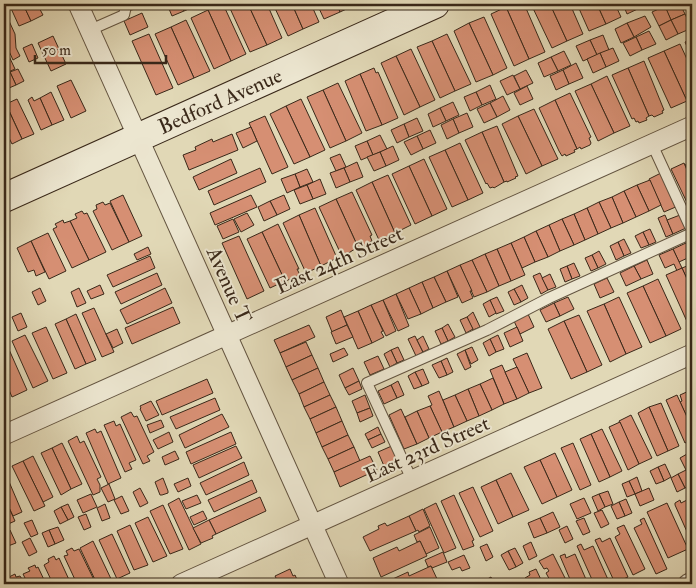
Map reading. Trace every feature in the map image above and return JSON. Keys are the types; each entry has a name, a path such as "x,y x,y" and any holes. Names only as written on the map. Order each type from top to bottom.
{"main road":[{"name":"Bedford Avenue","path":"4,198 435,4"}],"street":[{"name":"Avenue T","path":"78,4 339,584"},
{"name":"East 24th Street","path":"4,435 692,126"},
{"name":"East 23rd Street","path":"181,584 692,354"},
{"path":"688,584 692,582"}],"lane":[{"path":"90,30 124,15 126,6 132,4"},
{"path":"412,480 367,383 487,330 549,298 692,232 652,144"}],"building":[{"path":"9,4 23,4 31,21 19,26"},
{"path":"23,4 37,4 43,15 31,21"},
{"path":"167,4 181,4 184,11 172,16"},
{"path":"181,4 197,4 198,5 184,11"},
{"path":"223,4 246,54 231,61 208,10"},
{"path":"228,4 248,4 267,45 250,52"},
{"path":"248,4 267,4 282,38 267,45"},
{"path":"273,4 292,4 303,29 288,36"},
{"path":"292,4 311,4 319,22 303,29"},
{"path":"317,4 337,4 340,12 324,19"},
{"path":"337,4 355,4 355,5 340,12"},
{"path":"514,4 525,6 545,52 529,59 506,7"},
{"path":"531,4 550,4 567,41 552,48"},
{"path":"550,4 570,4 583,34 567,41"},
{"path":"577,4 597,4 606,24 589,31"},
{"path":"597,4 615,4 621,17 606,24"},
{"path":"623,4 643,4 644,6 627,14"},
{"path":"672,4 680,4 685,14 671,20 665,7"},
{"path":"665,6 671,20 659,26 652,12"},
{"path":"506,7 529,59 514,66 491,14"},
{"path":"4,10 15,34 16,48 20,56 13,60 4,40"},
{"path":"208,10 231,61 214,69 191,18"},
{"path":"142,13 148,27 130,35 124,21"},
{"path":"685,14 692,28 678,34 671,20"},
{"path":"645,16 651,27 634,37 627,23"},
{"path":"484,17 507,68 493,75 469,23"},
{"path":"186,20 210,71 194,78 171,27"},
{"path":"671,20 678,34 666,40 659,26"},
{"path":"469,23 493,75 476,82 454,31"},
{"path":"627,23 634,37 621,43 615,29"},
{"path":"171,27 194,78 178,85 155,34"},
{"path":"649,31 656,44 642,50 636,37"},
{"path":"149,34 173,88 156,95 132,41"},
{"path":"447,34 471,84 455,91 432,41"},
{"path":"603,35 609,50 597,55 590,40"},
{"path":"53,36 59,49 44,56 38,43"},
{"path":"636,37 642,50 630,56 623,43"},
{"path":"692,39 692,58 685,42"},
{"path":"590,40 597,55 583,61 576,46"},
{"path":"432,41 455,91 440,98 417,47"},
{"path":"32,44 38,58 29,62 23,48"},
{"path":"680,44 692,70 692,99 687,101 664,51"},
{"path":"613,48 619,61 606,67 600,53"},
{"path":"59,49 66,64 51,71 44,56"},
{"path":"411,49 435,100 420,107 396,56"},
{"path":"564,51 571,65 558,71 551,57"},
{"path":"664,51 687,101 671,108 648,58"},
{"path":"600,53 606,67 593,73 587,59"},
{"path":"8,54 15,69 4,74 4,56"},
{"path":"396,56 420,107 404,115 381,63"},
{"path":"551,57 558,71 544,77 538,63"},
{"path":"644,61 664,110 662,111 663,113 654,117 652,115 649,116 628,68"},
{"path":"576,63 583,78 569,84 563,70"},
{"path":"374,68 376,73 378,72 398,118 382,125 360,74"},
{"path":"628,68 649,116 646,118 647,120 639,123 634,118 632,119 612,75"},
{"path":"18,69 24,81 16,85 10,72"},
{"path":"526,70 533,83 520,89 514,76"},
{"path":"563,70 569,84 556,90 550,76"},
{"path":"10,72 16,85 9,88 4,75"},
{"path":"360,74 382,125 366,131 345,81"},
{"path":"513,75 520,89 507,95 500,81"},
{"path":"607,76 630,126 614,133 591,84"},
{"path":"71,80 86,111 71,118 57,86"},
{"path":"338,83 362,133 346,141 323,90"},
{"path":"591,84 614,133 598,141 575,91"},
{"path":"490,85 496,99 482,105 476,92"},
{"path":"527,86 533,99 520,105 514,93"},
{"path":"323,90 346,141 330,148 307,97"},
{"path":"51,92 64,120 52,125 40,98"},
{"path":"476,92 482,105 470,111 464,97"},
{"path":"570,93 591,137 589,138 590,145 581,149 580,147 577,149 555,100"},
{"path":"503,96 510,110 497,117 490,103"},
{"path":"32,97 34,101 40,98 52,125 41,130 28,100"},
{"path":"17,99 34,134 22,139 6,104"},
{"path":"301,99 325,150 310,157 286,106"},
{"path":"555,100 577,149 566,156 565,154 562,156 559,151 539,108"},
{"path":"453,102 459,115 446,121 440,108"},
{"path":"490,103 497,117 484,123 477,109"},
{"path":"286,106 310,157 294,164 270,114"},
{"path":"440,108 446,121 433,127 428,114"},
{"path":"534,109 558,159 542,166 518,116"},
{"path":"9,111 22,139 12,144 4,128 4,114"},
{"path":"467,113 473,127 459,133 453,119"},
{"path":"265,116 288,167 272,174 249,123"},
{"path":"518,116 542,166 526,174 502,124"},
{"path":"417,118 423,131 409,137 404,124"},
{"path":"453,119 459,133 447,139 441,125"},
{"path":"404,124 409,137 397,143 391,130"},
{"path":"497,126 518,176 507,182 504,182 482,132"},
{"path":"251,127 257,141 243,148 236,133"},
{"path":"430,130 436,143 423,149 417,136"},
{"path":"482,132 504,182 494,188 490,188 486,184 465,140"},
{"path":"232,134 238,150 189,170 183,155 196,150 195,147 212,139 213,142"},
{"path":"380,135 387,149 373,155 367,141"},
{"path":"417,136 423,149 411,155 404,142"},
{"path":"367,141 373,155 361,160 355,146"},
{"path":"460,143 483,193 468,200 445,150"},
{"path":"393,146 399,160 386,166 380,152"},
{"path":"445,150 468,200 452,207 429,157"},
{"path":"380,152 386,166 374,171 367,157"},
{"path":"340,154 346,167 336,171 330,158"},
{"path":"231,159 237,173 199,190 193,177"},
{"path":"424,159 447,209 432,216 409,166"},
{"path":"357,162 363,177 350,182 344,168"},
{"path":"692,162 692,182 685,165"},
{"path":"684,163 692,182 692,213 671,169"},
{"path":"409,166 432,216 415,224 392,174"},
{"path":"260,168 266,182 214,205 208,191"},
{"path":"344,168 350,182 336,188 330,173"},
{"path":"307,169 313,182 300,187 295,174"},
{"path":"663,172 678,206 664,212 649,179"},
{"path":"295,174 300,187 287,193 281,179"},
{"path":"388,175 411,225 395,233 372,182"},
{"path":"320,179 326,194 313,199 307,185"},
{"path":"650,180 661,205 649,211 637,185"},
{"path":"372,182 395,233 379,240 356,190"},
{"path":"307,185 313,199 300,204 294,190"},
{"path":"637,185 649,211 636,217 624,191"},
{"path":"624,191 636,217 623,223 612,197"},
{"path":"352,192 372,235 370,236 372,241 370,244 361,248 360,246 358,247 336,199"},
{"path":"123,195 142,236 129,242 110,201"},
{"path":"251,195 257,207 215,225 210,213"},
{"path":"284,195 290,209 277,215 270,201"},
{"path":"612,197 623,223 611,228 599,202"},
{"path":"336,199 358,247 347,254 343,254 339,250 319,207"},
{"path":"270,201 277,215 264,221 258,207"},
{"path":"103,202 105,205 110,203 129,242 112,250 93,211 97,209 96,205"},
{"path":"599,202 611,228 598,234 587,208"},
{"path":"315,208 337,258 321,266 299,215"},
{"path":"587,208 598,234 585,240 574,214"},
{"path":"82,211 84,214 87,213 106,252 89,260 70,221 77,218 75,214"},
{"path":"247,213 254,225 241,232 234,219"},
{"path":"574,214 585,240 574,245 562,219"},
{"path":"299,215 321,266 306,273 283,223"},
{"path":"665,215 673,234 666,237 658,218"},
{"path":"680,215 686,228 673,234 667,220"},
{"path":"233,219 239,232 223,239 217,226"},
{"path":"562,219 574,245 560,251 549,225"},
{"path":"63,220 64,223 70,221 89,260 72,268 53,229 57,227 55,224"},
{"path":"278,224 300,275 285,281 262,232"},
{"path":"549,225 560,251 548,257 536,231"},
{"path":"650,229 656,242 649,245 643,232"},
{"path":"536,231 548,257 535,262 524,237"},
{"path":"262,232 285,281 270,288 247,239"},
{"path":"643,232 649,245 641,248 635,236"},
{"path":"48,233 66,271 49,279 31,241"},
{"path":"239,236 264,291 247,299 222,243"},
{"path":"524,237 535,262 522,268 511,243"},
{"path":"624,239 631,253 624,256 618,242"},
{"path":"31,241 45,272 36,276 34,270 28,272 17,248"},
{"path":"618,242 624,256 616,260 610,246"},
{"path":"511,243 525,275 511,281 497,249"},
{"path":"686,243 692,256 679,262 673,249"},
{"path":"148,247 151,254 137,260 134,254"},
{"path":"497,249 511,281 499,286 485,254"},
{"path":"673,249 682,268 677,271 674,264 665,268 659,255"},
{"path":"599,251 606,264 598,268 592,255"},
{"path":"485,254 499,286 487,292 472,260"},
{"path":"592,255 598,268 591,271 585,258"},
{"path":"150,256 155,268 113,287 107,275"},
{"path":"472,260 487,292 474,297 460,265"},
{"path":"647,260 653,274 641,279 634,266"},
{"path":"574,263 580,276 572,279 567,266"},
{"path":"692,264 692,290 682,268"},
{"path":"460,265 472,291 470,291 473,298 462,303 447,271"},
{"path":"567,266 572,279 565,282 560,269"},
{"path":"634,266 641,279 626,286 620,273"},
{"path":"682,268 692,290 692,324 689,326 666,275"},
{"path":"447,271 458,297 446,302 434,277"},
{"path":"157,273 162,285 121,304 115,292"},
{"path":"540,273 548,290 541,294 533,276"},
{"path":"550,274 556,287 548,290 542,278"},
{"path":"434,277 446,302 433,308 422,282"},
{"path":"607,278 614,292 600,298 594,284"},
{"path":"658,279 681,329 666,336 643,286"},
{"path":"422,282 433,308 421,314 409,288"},
{"path":"100,285 104,294 91,299 87,291"},
{"path":"522,285 528,298 521,302 514,289"},
{"path":"643,286 666,336 650,343 627,293"},
{"path":"40,288 46,301 38,305 32,292"},
{"path":"79,288 86,303 77,307 71,292"},
{"path":"165,288 172,303 127,324 120,310"},
{"path":"409,288 421,314 408,319 396,294"},
{"path":"514,289 521,302 514,305 508,292"},
{"path":"396,294 409,326 398,331 383,300"},
{"path":"497,297 504,311 496,314 490,300"},
{"path":"568,297 574,309 560,316 554,303"},
{"path":"619,297 642,347 626,354 604,304"},
{"path":"383,300 396,331 386,336 371,305"},
{"path":"490,300 496,313 489,317 483,304"},
{"path":"554,303 560,316 546,322 540,310"},
{"path":"604,304 626,354 610,362 587,311"},
{"path":"371,305 384,337 372,343 358,311"},
{"path":"4,306 9,318 4,321"},
{"path":"173,307 180,323 132,344 125,328"},
{"path":"94,308 114,352 102,357 82,313"},
{"path":"341,310 347,325 332,332 326,317"},
{"path":"358,311 372,343 358,349 344,317"},
{"path":"473,312 480,327 473,330 467,317"},
{"path":"21,313 27,327 18,331 12,317"},
{"path":"76,314 96,360 86,364 66,319"},
{"path":"528,314 534,327 520,334 514,321"},
{"path":"579,315 602,365 587,372 564,321"},
{"path":"467,317 473,329 466,333 460,320"},
{"path":"66,319 86,364 75,369 55,324"},
{"path":"564,321 587,372 571,379 548,329"},
{"path":"448,324 455,337 448,341 442,328"},
{"path":"309,325 315,337 280,353 274,340"},
{"path":"347,325 353,337 336,344 331,332"},
{"path":"46,327 67,373 53,379 32,333"},
{"path":"517,327 523,341 510,347 504,333"},
{"path":"442,328 448,341 441,344 435,331"},
{"path":"117,329 123,343 113,348 106,334"},
{"path":"25,335 48,381 33,388 12,341"},
{"path":"498,335 504,349 496,352 490,339"},
{"path":"415,336 423,352 416,356 408,339"},
{"path":"423,336 429,349 423,352 417,340"},
{"path":"490,339 496,352 489,356 483,343"},
{"path":"306,342 312,355 286,367 280,353"},
{"path":"7,345 27,390 12,397 4,378 4,346"},
{"path":"398,347 404,360 397,363 391,350"},
{"path":"472,347 478,360 471,364 465,350"},
{"path":"344,348 348,355 333,362 330,354"},
{"path":"391,350 397,363 390,367 384,354"},
{"path":"465,350 471,367 465,370 457,354"},
{"path":"527,353 542,388 529,393 513,359"},
{"path":"312,355 318,368 292,380 286,367"},
{"path":"378,356 384,369 370,375 364,362"},
{"path":"447,358 453,372 447,375 441,361"},
{"path":"441,361 447,375 439,378 432,365"},
{"path":"502,365 517,399 504,404 490,370"},
{"path":"517,367 529,393 517,399 505,372"},
{"path":"318,368 324,382 299,394 292,380"},
{"path":"353,368 359,381 345,388 339,375"},
{"path":"423,369 429,383 422,386 415,372"},
{"path":"415,372 422,386 414,389 408,376"},
{"path":"493,378 504,404 492,410 480,384"},
{"path":"207,379 213,393 162,415 156,401"},
{"path":"359,381 362,389 349,395 345,388"},
{"path":"398,381 404,395 397,398 391,385"},
{"path":"324,382 330,395 304,407 299,394"},
{"path":"480,384 492,410 479,416 468,389"},
{"path":"391,385 397,398 384,404 378,391"},
{"path":"468,389 479,416 467,421 455,395"},
{"path":"691,390 692,428 680,402 682,401 680,395"},
{"path":"439,391 454,427 442,432 430,406 432,405 428,396"},
{"path":"330,395 336,407 310,419 304,407"},
{"path":"365,395 370,408 357,413 352,401"},
{"path":"455,395 467,421 454,427 443,400"},
{"path":"677,395 692,428 692,440 685,443 666,400"},
{"path":"215,398 220,410 176,429 170,417"},
{"path":"151,401 159,415 146,421 140,406"},
{"path":"661,403 679,446 668,451 649,407"},
{"path":"430,406 442,432 429,438 417,411"},
{"path":"336,407 342,421 316,433 310,419"},
{"path":"649,407 668,451 657,456 638,413"},
{"path":"370,408 373,416 360,422 357,413"},
{"path":"401,409 417,444 404,449 389,415"},
{"path":"417,411 429,438 417,444 405,417"},
{"path":"131,412 134,417 137,416 154,452 147,456 150,461 143,464 121,417"},
{"path":"222,414 229,427 185,448 179,435"},
{"path":"631,415 652,458 639,464 619,421"},
{"path":"161,420 164,427 150,433 147,425"},
{"path":"114,421 116,426 120,424 136,460 129,463 132,469 125,472 104,425"},
{"path":"342,421 348,435 322,447 316,433"},
{"path":"620,422 639,464 628,470 609,427"},
{"path":"378,427 381,434 368,440 365,434"},
{"path":"95,429 97,433 101,431 121,478 108,484 86,433"},
{"path":"602,429 622,471 610,477 591,434"},
{"path":"169,432 173,442 158,449 153,440"},
{"path":"231,432 236,444 191,464 186,452"},
{"path":"381,434 385,442 372,448 368,440"},
{"path":"591,434 610,477 599,482 580,439"},
{"path":"348,435 354,447 328,459 322,447"},
{"path":"77,436 80,443 84,441 101,477 97,479 100,485 100,492 93,495 68,441"},
{"path":"62,443 82,484 71,489 52,448"},
{"path":"573,443 591,485 580,490 561,448"},
{"path":"394,445 400,459 384,466 378,452"},
{"path":"236,446 242,458 199,478 193,465"},
{"path":"354,447 360,461 334,472 328,459"},
{"path":"52,448 71,489 61,495 41,453"},
{"path":"175,451 179,459 165,465 162,457"},
{"path":"555,453 572,490 557,497 540,460"},
{"path":"687,454 692,467 686,470 680,458"},
{"path":"33,456 53,497 43,502 23,461"},
{"path":"370,456 377,470 340,487 334,472"},
{"path":"540,460 557,497 542,504 524,467"},
{"path":"23,461 45,506 34,511 12,466"},
{"path":"244,462 249,475 206,495 200,483"},
{"path":"665,464 671,477 664,481 658,467"},
{"path":"658,467 664,481 656,484 650,471"},
{"path":"4,470 22,512 13,516 4,497"},
{"path":"686,470 692,485 685,488 678,474"},
{"path":"511,473 529,510 513,517 496,480"},
{"path":"678,474 685,488 677,492 671,478"},
{"path":"637,477 642,491 635,494 629,481"},
{"path":"163,478 168,493 160,495 155,482"},
{"path":"188,478 191,486 178,492 174,484"},
{"path":"252,480 257,492 214,512 208,500"},
{"path":"496,480 513,517 498,524 481,487"},
{"path":"629,481 635,494 627,497 622,484"},
{"path":"109,484 115,499 108,502 101,488"},
{"path":"473,487 493,531 480,537 459,493"},
{"path":"140,488 148,503 140,507 133,492"},
{"path":"649,488 654,500 640,506 635,494"},
{"path":"608,491 613,504 605,507 599,494"},
{"path":"91,494 97,507 83,513 77,500"},
{"path":"599,494 605,507 598,511 592,497"},
{"path":"197,495 201,503 186,509 182,501"},
{"path":"454,495 474,540 472,541 474,546 463,550 441,501"},
{"path":"122,496 129,511 121,514 114,500"},
{"path":"4,497 15,521 6,525 4,521"},
{"path":"260,497 266,511 216,534 209,520"},
{"path":"179,498 201,544 189,550 168,504"},
{"path":"584,498 591,513 577,519 570,504"},
{"path":"626,499 632,513 625,516 619,502"},
{"path":"680,500 681,503 687,500 692,511 692,543 675,505"},
{"path":"619,502 625,516 617,519 611,506"},
{"path":"436,503 456,548 444,553 424,509"},
{"path":"667,503 688,549 668,558 647,512"},
{"path":"68,504 74,517 68,520 61,507"},
{"path":"105,504 110,518 102,521 97,508"},
{"path":"163,505 183,549 170,554 150,511"},
{"path":"61,507 68,520 60,524 54,511"},
{"path":"423,509 430,526 419,532 418,530 416,531 409,516"},
{"path":"602,510 609,524 601,528 594,513"},
{"path":"203,511 207,519 194,525 190,517"},
{"path":"553,512 560,527 547,533 540,518"},
{"path":"86,514 91,527 84,530 78,517"},
{"path":"409,516 416,531 370,551 363,537 379,529 378,526 385,523 387,526"},
{"path":"148,517 167,556 153,562 135,523"},
{"path":"540,518 547,533 534,538 528,523"},
{"path":"584,518 590,532 583,535 576,521"},
{"path":"644,518 667,569 656,574 634,528 642,524 640,520"},
{"path":"32,520 38,534 31,537 24,523"},
{"path":"209,520 216,534 212,536 213,538 201,543 193,528"},
{"path":"130,525 148,565 134,570 117,531"},
{"path":"624,525 645,569 633,575 615,537 620,534 617,528"},
{"path":"567,526 573,539 565,543 559,530"},
{"path":"58,527 64,540 55,544 49,530"},
{"path":"430,527 439,548 426,554 420,541 417,542 414,535"},
{"path":"10,530 16,543 8,546 4,533"},
{"path":"49,530 55,544 48,547 42,533"},
{"path":"112,534 130,573 117,579 99,540"},
{"path":"30,538 37,552 29,556 22,542"},
{"path":"600,538 602,542 610,538 628,577 615,583 595,540"},
{"path":"93,541 112,581 105,584 97,584 80,548"},
{"path":"420,541 427,556 381,577 373,558 397,547 399,551"},
{"path":"531,542 537,556 529,560 523,546"},
{"path":"487,544 493,557 486,561 480,547"},
{"path":"581,544 584,550 593,546 610,584 594,584 577,546"},
{"path":"72,548 74,551 79,549 96,584 77,584 64,556 68,555 66,551"},
{"path":"515,548 523,563 516,567 508,551"},
{"path":"508,551 516,567 509,570 501,555"},
{"path":"443,552 447,562 432,568 431,566 428,567 425,560"},
{"path":"553,554 568,584 552,584 546,573 549,571 547,568 544,569 539,561"},
{"path":"565,554 566,558 575,554 588,584 572,584 560,556"},
{"path":"464,555 470,568 462,571 460,567 452,570 448,562"},
{"path":"54,556 56,560 59,558 71,584 53,584 44,565 49,562 48,559"},
{"path":"35,565 36,568 38,567 46,584 28,584 23,574 30,571 28,568"},
{"path":"431,566 438,581 431,584 384,583 408,572 409,576"},
{"path":"290,569 299,584 279,584 275,576"},
{"path":"536,569 543,584 527,584 525,578 530,575 529,572"},
{"path":"15,574 16,577 20,576 25,584 5,583 9,581 7,578"},
{"path":"491,577 494,584 483,584 482,582"},
{"path":"269,579 272,584 256,584"}]}
